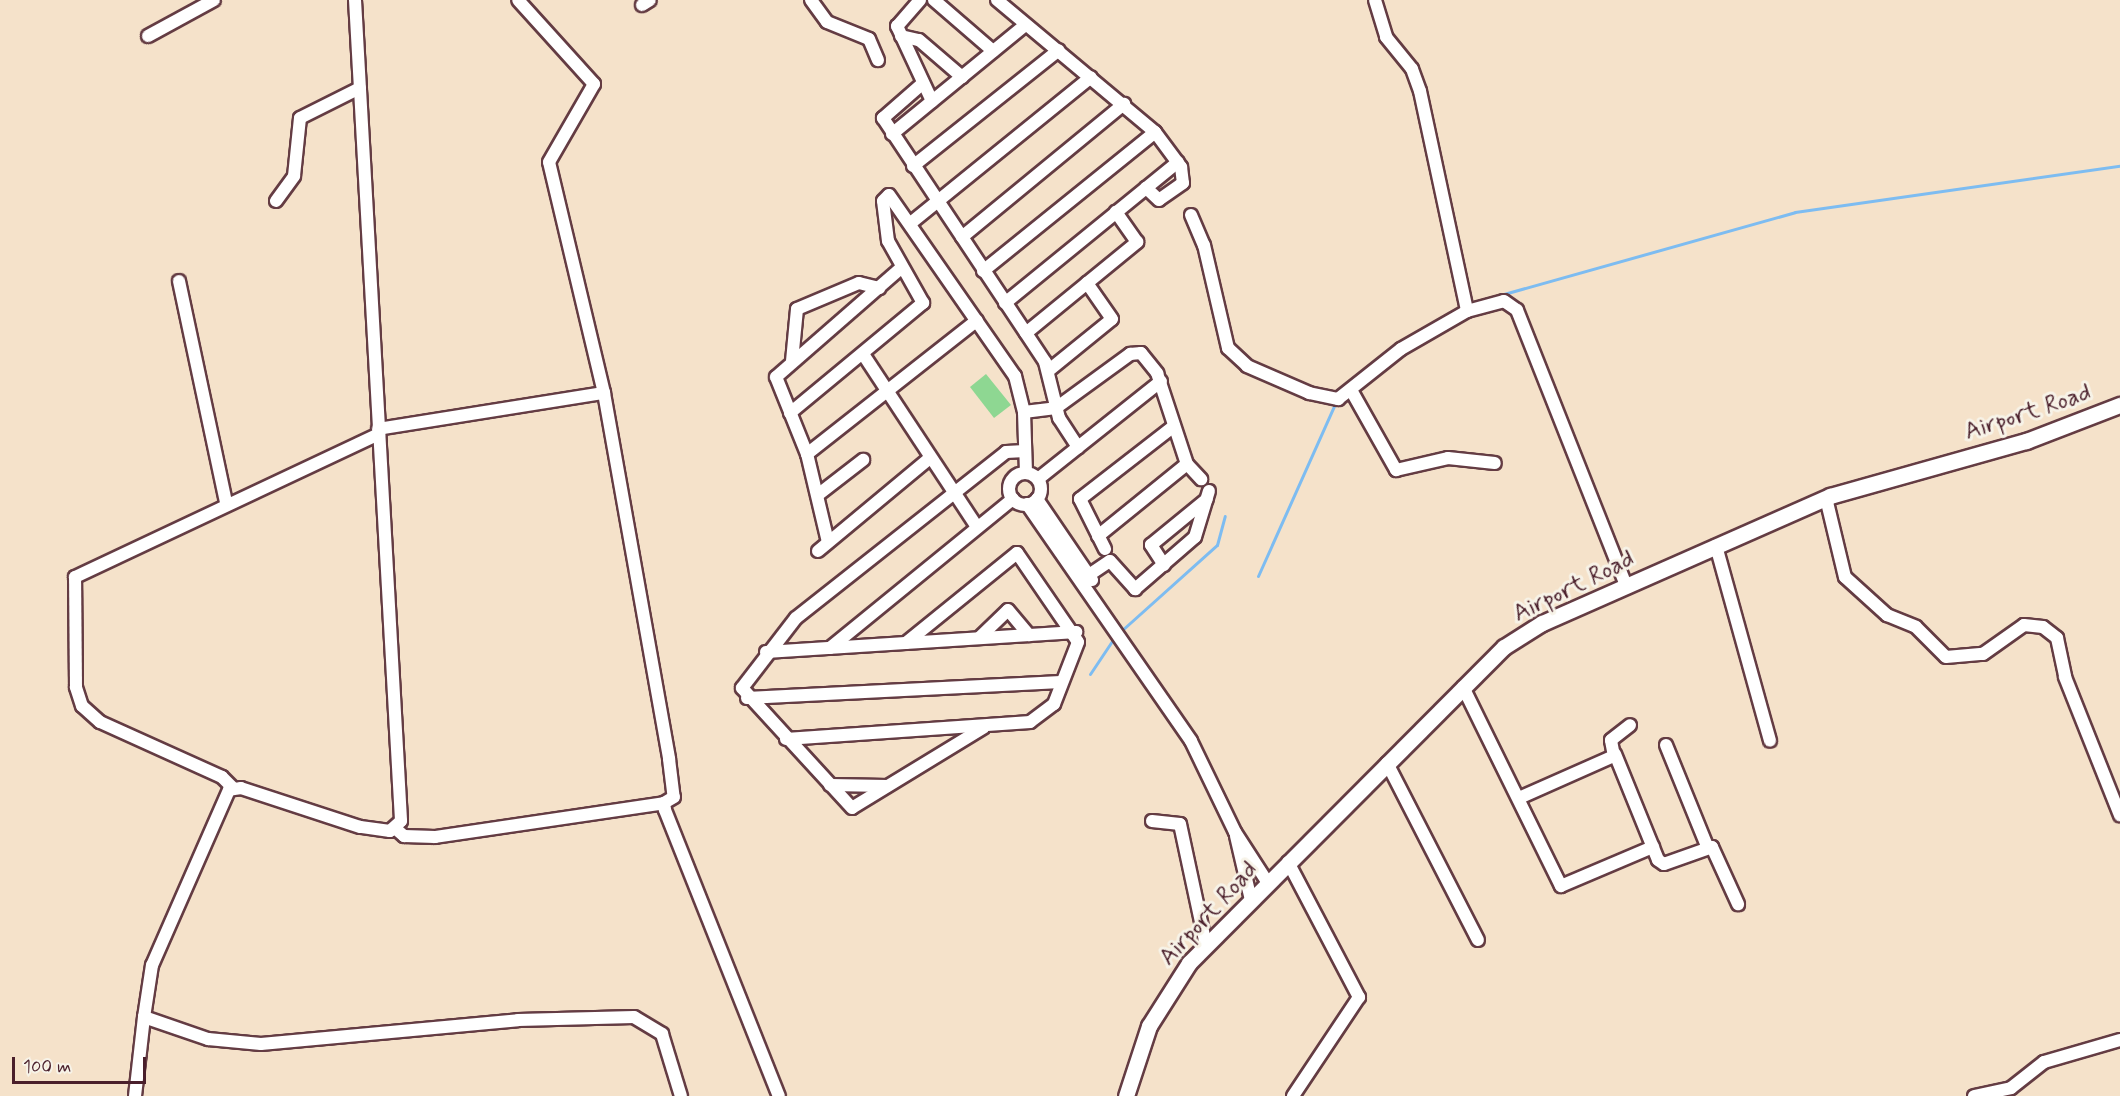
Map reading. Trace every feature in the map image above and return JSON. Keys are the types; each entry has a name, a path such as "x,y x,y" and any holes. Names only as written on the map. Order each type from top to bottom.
{"main road":[{"name":"Airport Road","path":"1126,1096 1161,1003 1206,945 1504,647 1542,622 1826,498 2026,441 2120,405"}],"street":[{"path":"148,36 214,0"},
{"path":"355,0 402,818 396,829"},
{"path":"518,0 594,84 549,162 604,393 674,797 664,803 435,837 411,837 396,829 340,823 233,788 222,777 91,716 78,698 74,615 78,572 378,431 604,393"},
{"path":"811,0 827,22 868,39 878,60"},
{"path":"920,0 898,21 901,36 932,101"},
{"path":"934,0 993,51"},
{"path":"997,0 1155,132 1178,162 1184,175 1177,192 1159,200 1146,188"},
{"path":"1375,0 1386,37 1412,69 1420,92 1467,312"},
{"path":"892,134 1025,25"},
{"path":"901,36 919,40 962,77"},
{"path":"914,166 1059,50"},
{"path":"912,222 1091,77"},
{"path":"922,84 884,114 892,134 1026,333 1048,371 1056,408 1078,447"},
{"path":"276,201 294,176 300,118 360,88"},
{"path":"962,237 1124,104"},
{"path":"983,272 1155,132"},
{"path":"1005,303 1178,162"},
{"path":"790,413 923,303 901,268 888,241 884,197 896,198 1015,376 1024,412 1025,451 1032,476 1032,502 1089,575 1102,609"},
{"path":"1026,333 1137,242 1116,212"},
{"path":"1191,215 1233,355 1325,398 1338,399 1401,349 1467,312 1504,301 1517,310 1626,586"},
{"path":"828,542 819,494 807,454 776,377 901,268"},
{"path":"179,281 226,502"},
{"path":"792,361 797,309 862,282 879,288"},
{"path":"1048,371 1112,320 1087,283"},
{"path":"807,454 977,320"},
{"path":"1024,412 1056,408 1135,352 1146,357 1161,381 1188,464 1201,479"},
{"path":"863,354 952,493 977,527"},
{"path":"1013,499 1011,482 1032,476 1078,447 1161,381"},
{"path":"1351,390 1396,470 1448,458 1495,463"},
{"path":"1105,549 1080,499 1174,426"},
{"path":"983,728 852,808 747,698 742,688 766,652 796,618 1006,452 1025,451"},
{"path":"818,551 930,458"},
{"path":"819,494 863,460"},
{"path":"1098,536 1188,464"},
{"path":"1089,575 1110,561 1133,590 1164,565 1195,537 1208,495 1151,544 1164,565"},
{"path":"1826,498 1845,577 1887,615 1916,627 1946,657 1983,654 2024,625 2043,627 2057,638 2065,677 2120,814"},
{"path":"830,648 1013,499 1032,502"},
{"path":"1060,540 1132,657 1191,741 1235,832 1268,883"},
{"path":"1716,546 1770,741"},
{"path":"786,739 983,728 1037,719 1053,704 1078,646 1076,632 1017,553 906,643"},
{"path":"979,639 1008,610 1029,635"},
{"path":"766,652 1076,632"},
{"path":"747,698 1061,682"},
{"path":"1463,687 1561,886 1653,848"},
{"path":"1630,726 1611,740 1653,848 1664,864 1707,846 1715,849 1738,904"},
{"path":"1666,745 1707,846"},
{"path":"1519,798 1615,754"},
{"path":"1387,763 1478,940"},
{"path":"830,785 887,786"},
{"path":"135,1096 152,964 208,829 233,788"},
{"path":"664,803 779,1096"},
{"path":"1152,820 1180,824 1206,945"},
{"path":"1235,832 1251,900"},
{"path":"1288,862 1359,997 1293,1096"},
{"path":"144,1017 208,1039 261,1044 518,1020 634,1017 662,1034 681,1096"},
{"path":"1974,1096 2011,1088 2044,1062 2120,1040"}],"green space":[{"path":"986,374 1011,405 994,418 970,387"}],"waterway":[{"path":"1479,301 1795,212 2120,166"},
{"path":"1406,340 1457,310"},
{"path":"1365,370 1376,361"},
{"path":"1258,576 1334,406"},
{"path":"1121,631 1217,545 1225,516"},
{"path":"1090,674 1114,638"}]}
